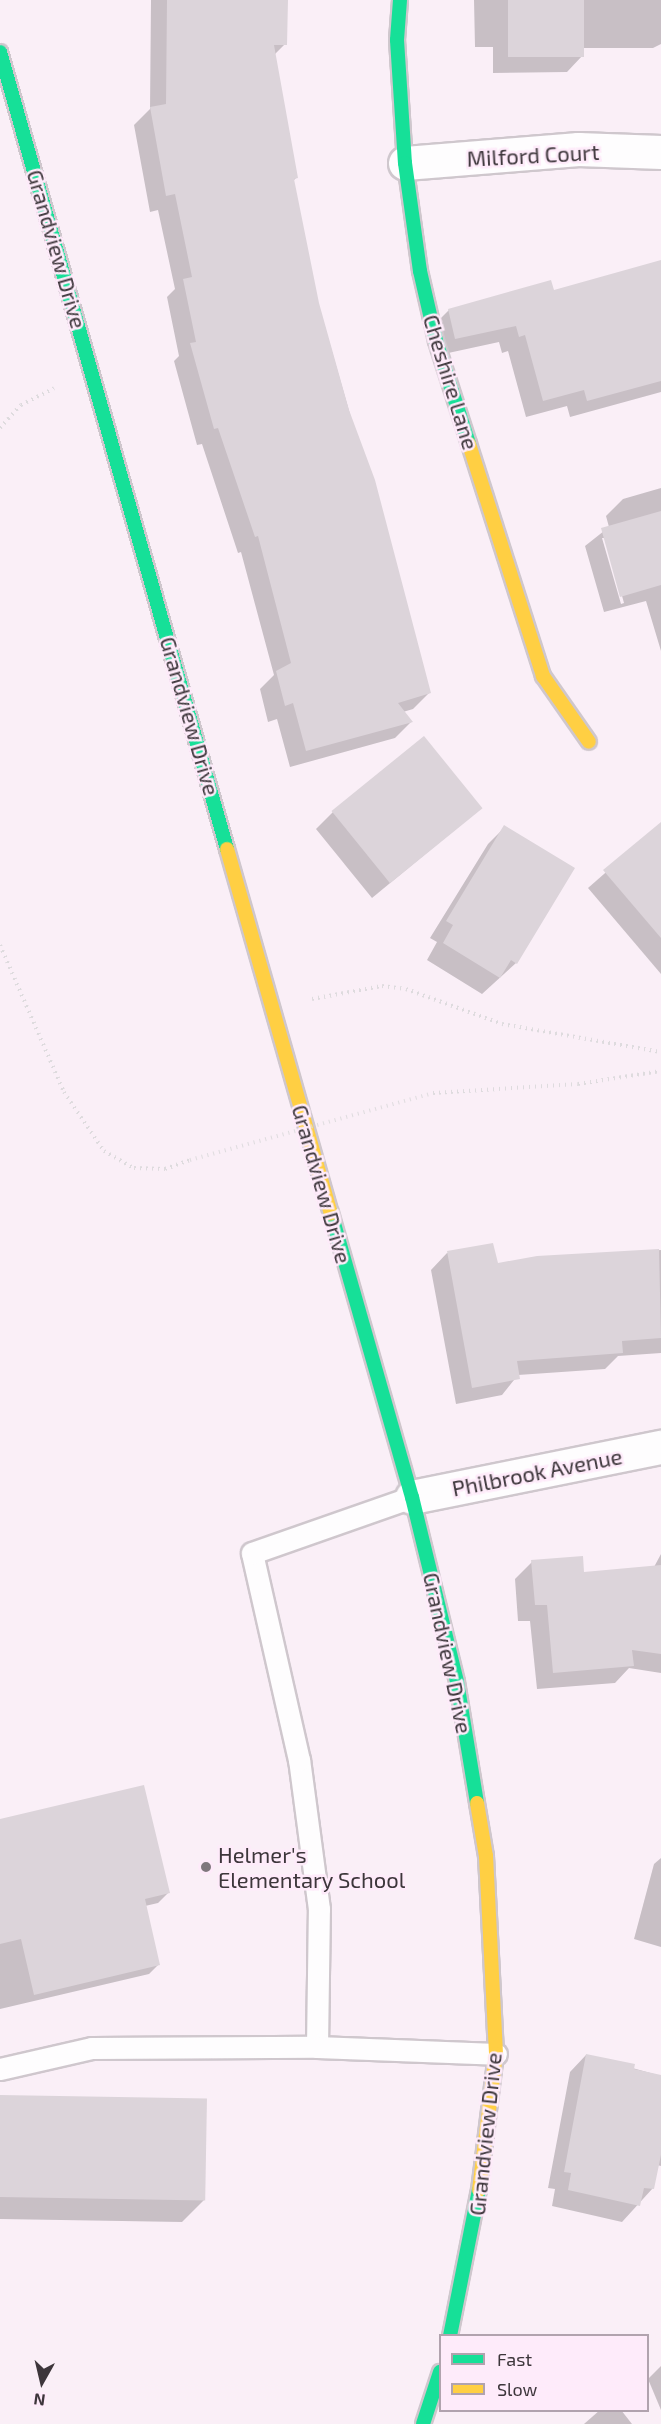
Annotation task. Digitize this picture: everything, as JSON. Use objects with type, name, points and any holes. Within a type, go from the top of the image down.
[{"type":"street","name":"Cheshire Lane","points":[[400,0],[397,40],[405,163],[420,271],[436,341],[543,676],[589,742]]},
{"type":"street","name":"Grandview Drive","points":[[0,52],[412,1497],[457,1682],[486,1856],[495,2054],[476,2218],[450,2334]]},
{"type":"street","name":"Milford Court","points":[[405,163],[578,149],[661,152]]},
{"type":"street","name":"Philbrook Avenue","points":[[412,1497],[661,1447]]},
{"type":"street","points":[[423,2424],[439,2378]]},
{"type":"lane","points":[[317,2047],[318,1910],[299,1760],[252,1553],[412,1497]]},
{"type":"lane","points":[[0,2069],[92,2048],[317,2047],[495,2054]]},
{"type":"path","points":[[0,428],[21,405],[93,374]]},
{"type":"path","points":[[0,945],[64,1092],[104,1151],[134,1168],[165,1169],[190,1160],[433,1093],[578,1084],[661,1071]]},
{"type":"path","points":[[272,1006],[382,986],[406,989],[502,1024],[661,1052]]},
{"type":"building","points":[[167,0],[288,0],[287,45],[274,45],[298,178],[294,179],[319,303],[349,410],[375,480],[431,693],[398,703],[413,722],[306,751],[293,703],[285,706],[276,671],[291,663],[258,536],[255,537],[218,428],[214,429],[190,343],[196,342],[183,279],[192,277],[175,194],[166,196],[150,107],[166,104]]},
{"type":"building","points":[[508,0],[584,0],[584,57],[508,57]]},
{"type":"building","points":[[661,260],[661,381],[587,401],[584,390],[543,401],[525,335],[519,337],[516,326],[455,339],[448,309],[551,280],[554,290]]},
{"type":"building","points":[[661,511],[661,585],[620,597],[601,528]]},
{"type":"building","points":[[424,736],[483,808],[390,883],[332,811]]},
{"type":"building","points":[[661,822],[661,938],[603,870]]},
{"type":"building","points":[[504,825],[575,868],[517,964],[511,960],[500,978],[443,943],[453,925],[446,921]]},
{"type":"building","points":[[493,1243],[498,1263],[537,1256],[659,1249],[661,1338],[622,1341],[623,1353],[517,1361],[520,1379],[472,1388],[447,1251]]},
{"type":"building","points":[[583,1556],[584,1572],[661,1565],[661,1654],[632,1650],[634,1666],[553,1673],[547,1605],[535,1605],[531,1560]]},
{"type":"building","name":"Helmer's Elementary School","points":[[144,1785],[170,1893],[145,1899],[160,1965],[34,1995],[21,1939],[0,1944],[0,1819]]},
{"type":"building","points":[[586,2054],[635,2064],[634,2069],[661,2075],[661,2155],[654,2189],[644,2188],[640,2206],[568,2190],[571,2173],[564,2172]]},
{"type":"building","points":[[0,2095],[207,2099],[205,2201],[0,2197]]},
{"type":"traffic: fast","points":[[400,0],[397,40],[405,163],[420,271],[436,341],[469,444]]},
{"type":"traffic: fast","points":[[0,52],[227,849]]},
{"type":"traffic: fast","points":[[331,1213],[412,1497],[457,1682],[477,1803]]},
{"type":"traffic: fast","points":[[450,2334],[479,2190]]},
{"type":"traffic: fast","points":[[423,2424],[439,2375]]},
{"type":"traffic: slow","points":[[469,444],[543,676],[589,742]]},
{"type":"traffic: slow","points":[[227,849],[331,1213]]},
{"type":"traffic: slow","points":[[477,1803],[486,1856],[496,2054],[479,2190]]},
{"type":"place","name":"Helmer's Elementary School","points":[[206,1867]]}]
